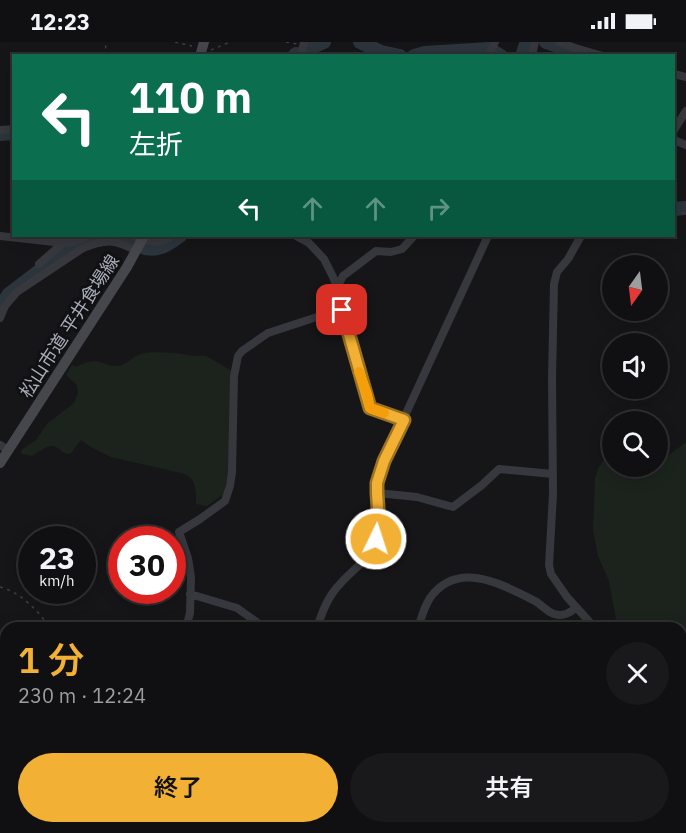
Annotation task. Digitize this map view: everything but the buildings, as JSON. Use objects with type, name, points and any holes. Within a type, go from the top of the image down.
[{"type":"street","points":[[559,42],[576,45],[598,54]]},
{"type":"street","points":[[675,128],[686,111]]},
{"type":"street","points":[[22,237],[66,239],[74,242],[86,237]]},
{"type":"street","points":[[140,237],[154,243],[170,237]]},
{"type":"street","name":"松山市道 平井食場線","points":[[0,463],[4,447],[136,251],[140,237]]},
{"type":"street","points":[[298,237],[309,243],[324,259],[334,279],[370,408],[404,420]]},
{"type":"street","points":[[188,622],[190,613],[191,569],[179,532],[225,501],[232,472],[234,376],[238,356],[268,333],[320,316],[343,276],[376,251],[398,251],[413,237]]},
{"type":"street","points":[[319,622],[325,605],[334,590],[362,563],[373,548],[379,523],[377,483],[384,461],[488,237]]},
{"type":"street","points":[[580,237],[568,259],[557,272],[554,284],[553,494],[549,565],[551,574],[589,622]]},
{"type":"street","points":[[0,318],[5,306],[17,292],[60,255],[66,239]]},
{"type":"street","points":[[39,264],[103,242],[121,243],[136,251]]},
{"type":"street","points":[[377,493],[417,497],[453,507],[499,469],[553,474]]},
{"type":"street","points":[[420,622],[431,597],[444,585],[465,577],[498,583],[538,603],[554,614],[566,614],[576,608]]},
{"type":"street","points":[[190,594],[237,608],[257,622]]},
{"type":"path","points":[[286,42],[303,44]]},
{"type":"path","points":[[0,587],[28,603],[46,622]]},
{"type":"shaded area","points":[[145,353],[206,356],[232,371],[229,470],[224,494],[207,506],[196,504],[194,483],[185,474],[111,457],[81,440],[71,453],[67,454],[52,446],[32,456],[22,454],[21,450],[36,440],[47,424],[74,403],[78,393],[77,385],[66,375],[72,365],[76,367],[96,361],[120,366],[137,355]]},
{"type":"shaded area","points":[[686,442],[686,622],[616,622],[609,581],[598,556],[593,530],[595,479],[602,463],[602,477],[668,477],[668,456]]},
{"type":"waterway","points":[[305,50],[324,42]]},
{"type":"waterway","points":[[360,42],[390,54]]},
{"type":"waterway","points":[[523,54],[529,42]]},
{"type":"waterway","points":[[546,42],[583,54]]},
{"type":"waterway","points":[[421,54],[489,49],[498,54]]},
{"type":"waterway","points":[[0,134],[12,133]]},
{"type":"waterway","points":[[675,209],[686,208]]},
{"type":"waterway","points":[[0,307],[9,294],[55,259],[90,241],[119,237],[132,243]]},
{"type":"waterway","points":[[145,248],[160,248],[178,237]]},
{"type":"slow traffic","points":[[359,372],[370,408],[384,413]]},
{"type":"route","points":[[342,310],[370,408],[404,420],[384,461],[377,483],[379,523],[376,539]]}]
